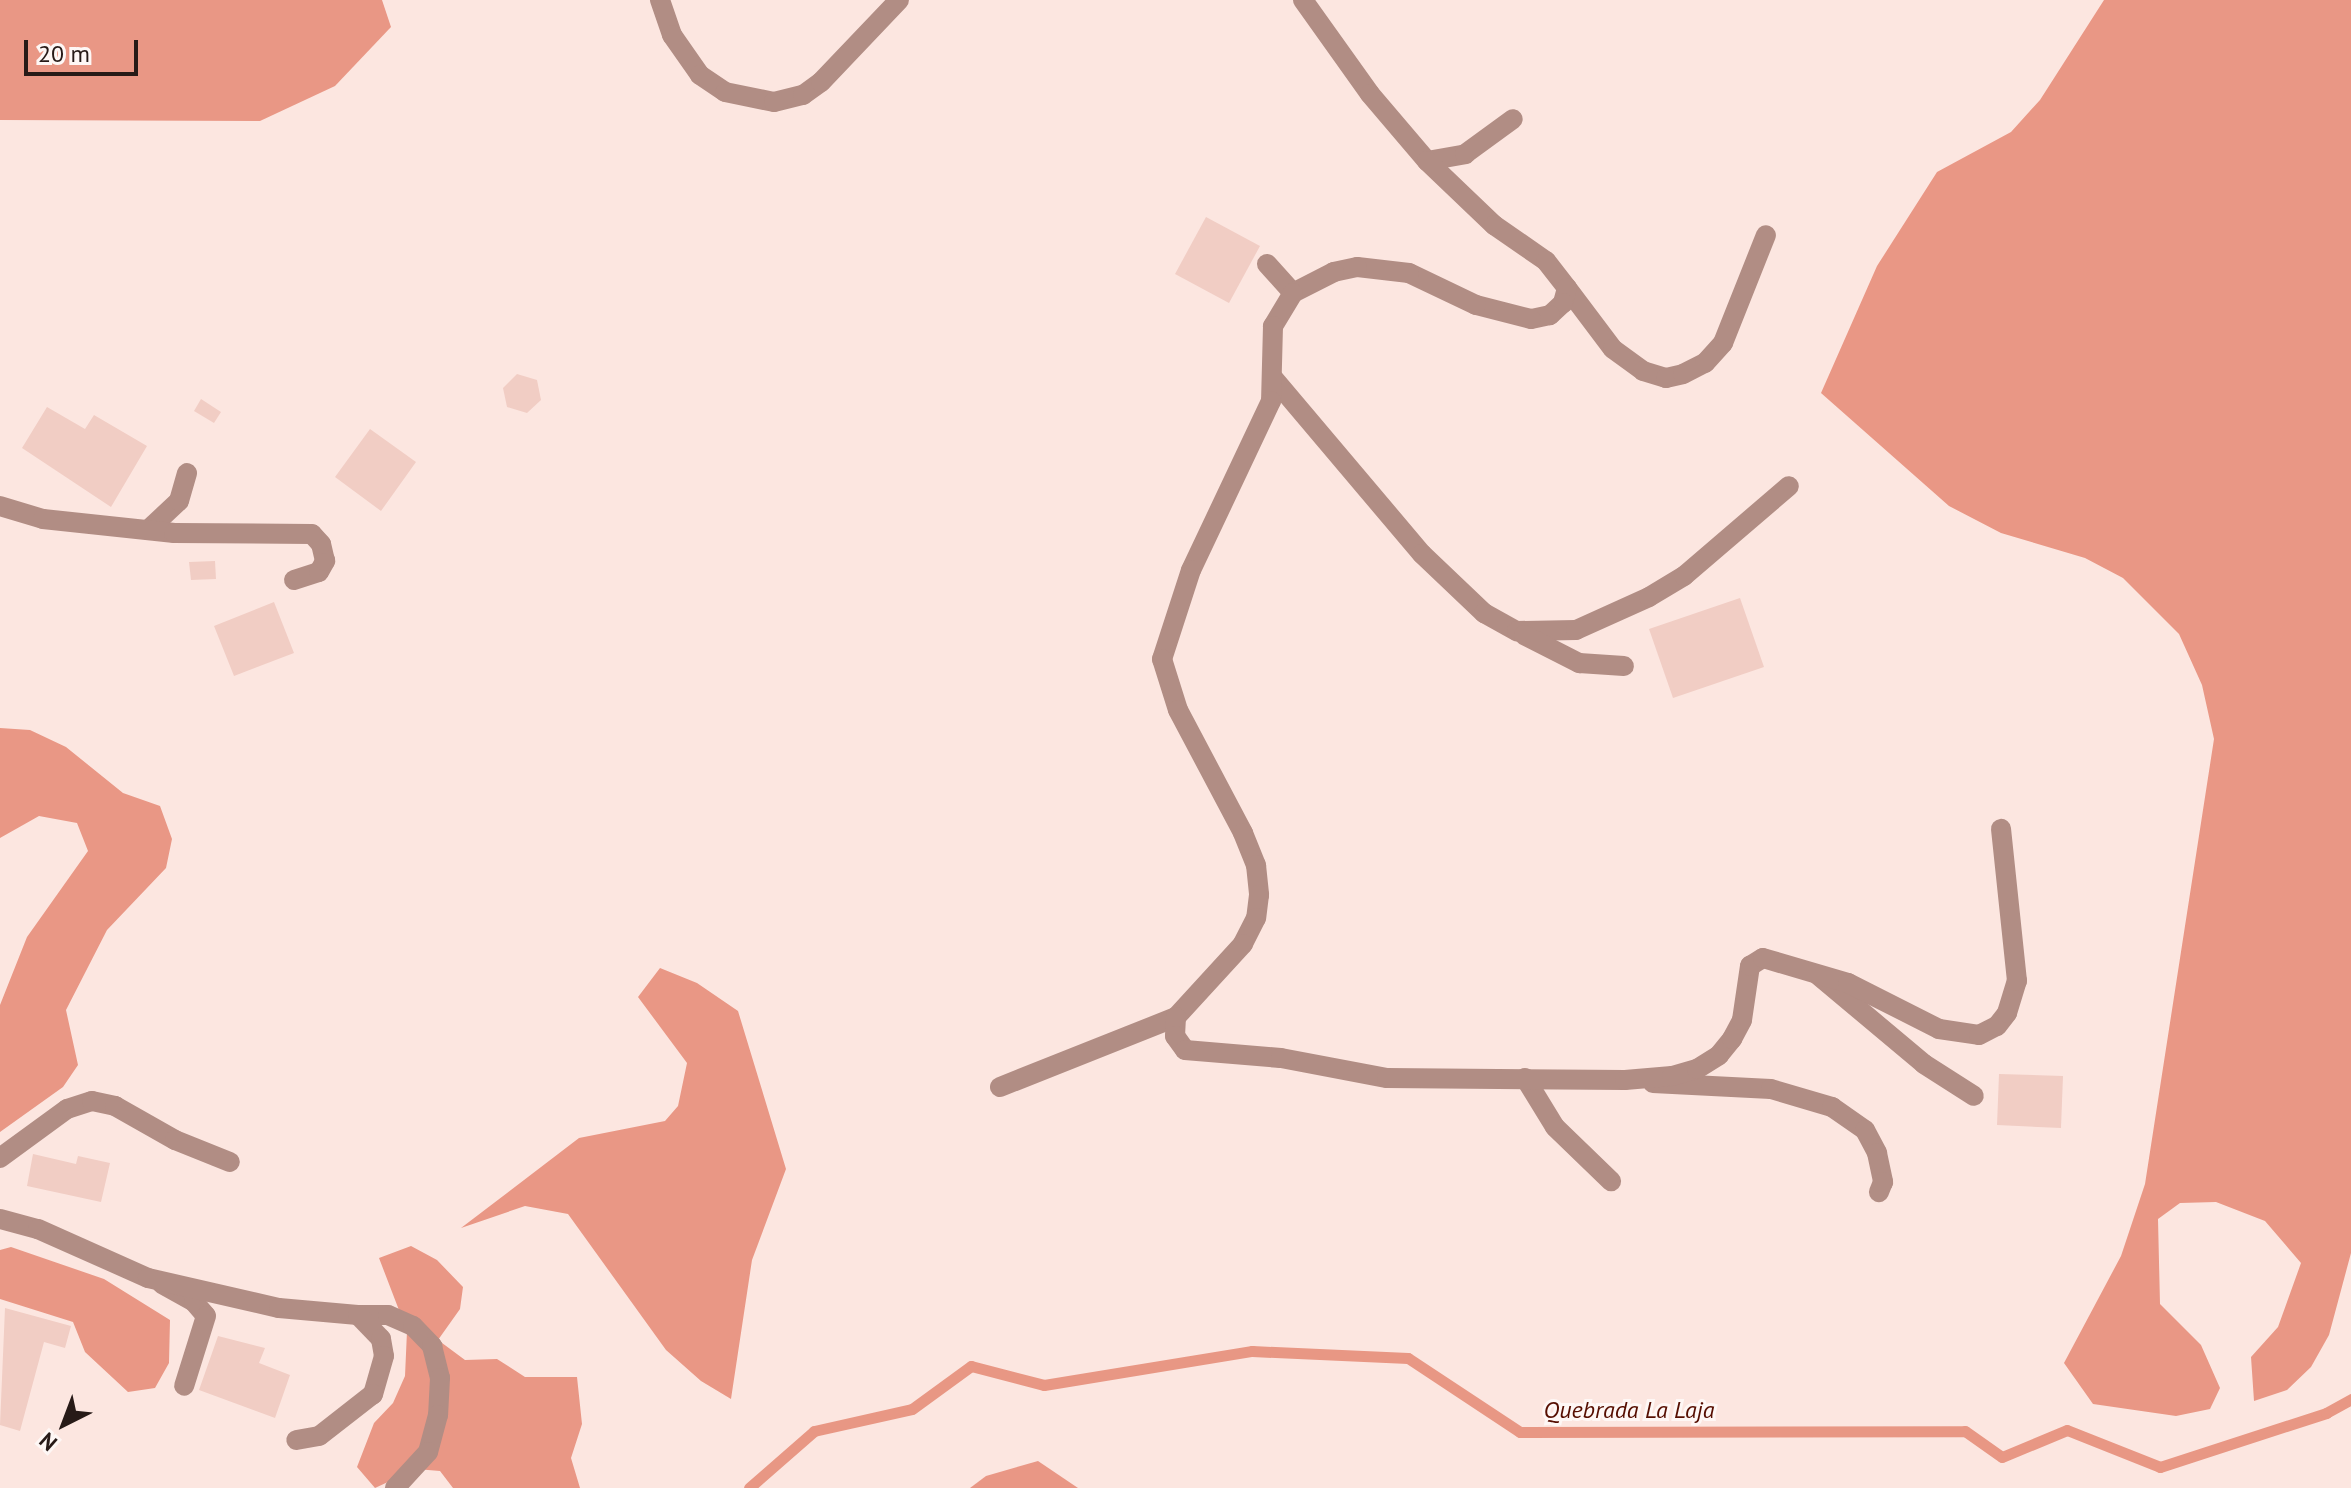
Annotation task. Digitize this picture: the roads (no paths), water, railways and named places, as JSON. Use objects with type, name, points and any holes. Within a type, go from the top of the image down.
[{"type":"street","points":[[660,0],[672,35],[700,75],[725,92],[774,102],[803,95],[821,82],[899,0]]},
{"type":"street","points":[[1303,0],[1370,94],[1427,161],[1494,225],[1546,261],[1591,327],[1613,349],[1643,371],[1666,378],[1705,363],[1723,343],[1766,235]]},
{"type":"street","points":[[1427,161],[1465,154],[1513,119]]},
{"type":"street","points":[[1267,264],[1293,293]]},
{"type":"street","points":[[1000,1087],[1176,1017],[1243,944],[1256,918],[1259,895],[1256,865],[1243,833],[1178,710],[1162,659],[1191,570],[1266,416],[1274,379],[1273,326],[1293,293],[1334,272],[1385,268],[1409,273],[1507,316],[1531,319],[1550,315],[1563,303],[1567,288]]},
{"type":"street","points":[[1274,379],[1431,564],[1484,613],[1579,663],[1624,666]]},
{"type":"street","points":[[148,530],[179,501],[187,473]]},
{"type":"street","points":[[1517,631],[1576,630],[1649,597],[1684,576],[1789,486]]},
{"type":"street","points":[[0,506],[43,519],[148,530],[312,534],[321,544],[325,561],[319,572],[294,580]]},
{"type":"street","points":[[1625,1080],[1697,1069],[1719,1055],[1742,1020],[1750,966],[1763,958],[1811,970],[1961,1036],[1997,1026],[2017,981],[2001,829]]},
{"type":"street","points":[[1811,970],[1924,1064],[1974,1096]]},
{"type":"street","points":[[1176,1017],[1175,1036],[1185,1050],[1281,1058],[1387,1078],[1625,1080],[1771,1089],[1832,1107],[1865,1130],[1877,1153],[1883,1182],[1879,1192]]},
{"type":"street","points":[[1525,1078],[1555,1127],[1611,1181]]},
{"type":"street","points":[[0,1158],[67,1109],[92,1101],[115,1106],[175,1140],[230,1162]]},
{"type":"street","points":[[0,1219],[38,1229],[194,1302],[206,1316],[184,1386]]},
{"type":"street","points":[[148,1278],[279,1308],[388,1315],[413,1326],[432,1346],[440,1378],[438,1415],[428,1452],[395,1488]]},
{"type":"street","points":[[296,1440],[319,1436],[373,1394],[384,1356],[381,1339],[358,1315]]},
{"type":"waterway","name":"Quebrada La Laja","points":[[749,1488],[814,1431],[912,1409],[971,1366],[1044,1385],[1252,1351],[1408,1358],[1520,1432],[1965,1431],[2002,1457],[2067,1430],[2160,1467],[2326,1413],[2351,1399]]}]
